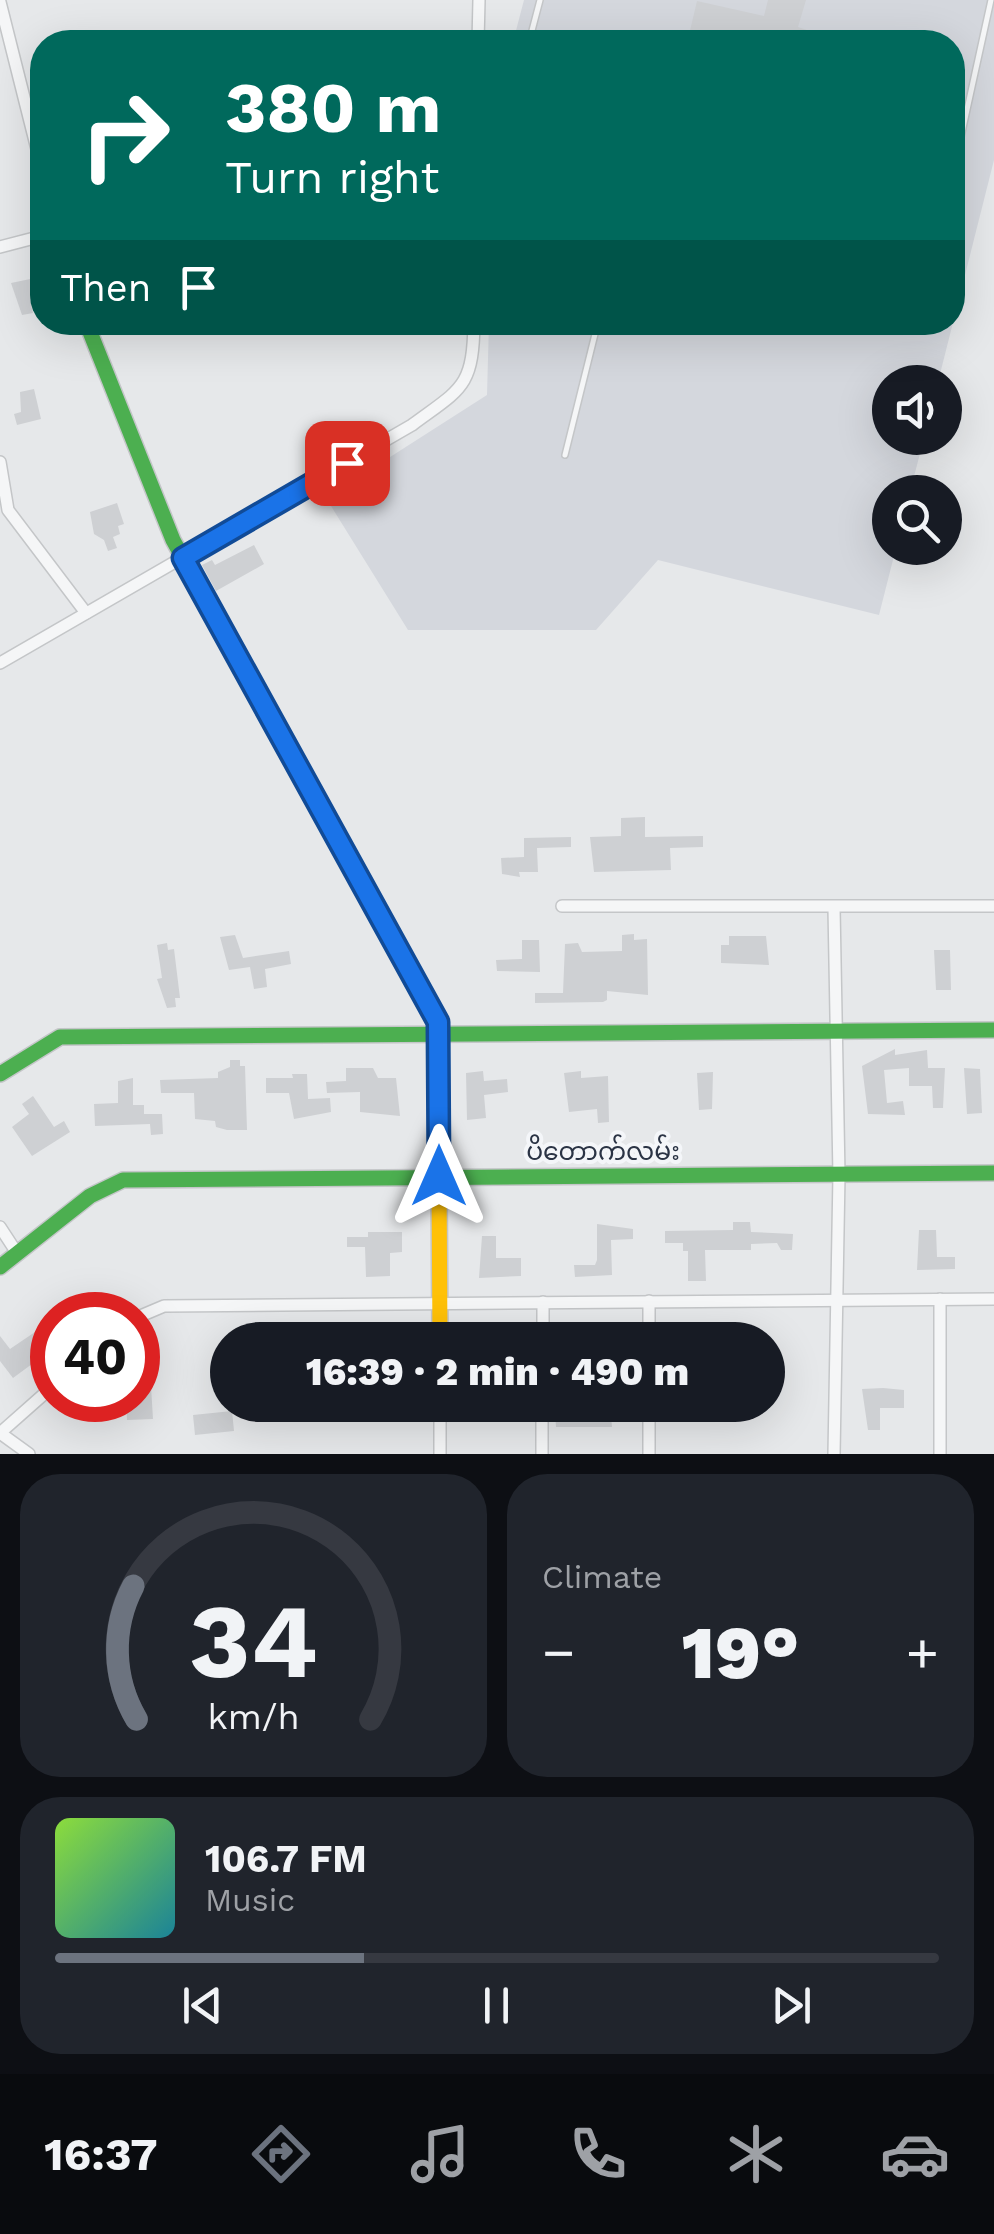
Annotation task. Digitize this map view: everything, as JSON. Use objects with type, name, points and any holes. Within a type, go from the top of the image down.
[{"type":"street","points":[[478,30],[479,0]]},
{"type":"street","points":[[0,2],[30,121]]},
{"type":"street","points":[[0,248],[30,239]]},
{"type":"street","points":[[91,335],[183,558],[438,1022],[440,1322]]},
{"type":"street","points":[[0,663],[412,425],[464,387],[474,358],[474,335]]},
{"type":"street","points":[[0,462],[4,512],[86,613]]},
{"type":"street","points":[[562,906],[994,906]]},
{"type":"street","points":[[834,908],[839,1175],[834,1454]]},
{"type":"street","points":[[0,1074],[60,1037],[994,1030]]},
{"type":"street","name":"ပိတောက်လမ်း","points":[[0,1267],[90,1196],[122,1180],[994,1173]]},
{"type":"street","points":[[0,1227],[17,1253]]},
{"type":"street","points":[[940,1299],[940,1454]]},
{"type":"street","points":[[160,1308],[994,1299]]},
{"type":"street","points":[[649,1301],[649,1322]]},
{"type":"street","points":[[542,1322],[543,1302]]},
{"type":"street","points":[[29,1454],[0,1433],[30,1406]]},
{"type":"street","points":[[440,1422],[440,1454]]},
{"type":"street","points":[[542,1422],[542,1454]]},
{"type":"street","points":[[649,1422],[649,1454]]},
{"type":"lane","points":[[532,30],[540,0]]},
{"type":"lane","points":[[965,119],[991,0]]},
{"type":"lane","points":[[565,455],[595,335]]},
{"type":"shaded area","points":[[524,0],[994,0],[994,160],[965,275],[965,30],[516,30]]},
{"type":"shaded area","points":[[489,335],[950,335],[942,365],[872,365],[872,455],[920,455],[914,475],[872,475],[872,565],[892,565],[879,615],[658,560],[596,630],[408,630],[326,498],[487,395]]},
{"type":"building","points":[[768,0],[806,0],[798,27],[807,30],[690,30],[697,1],[764,16]]},
{"type":"building","points":[[30,279],[30,314],[22,315],[11,283]]},
{"type":"building","points":[[34,389],[41,419],[17,425],[14,414],[21,412],[20,392]]},
{"type":"building","points":[[117,503],[124,524],[118,526],[120,534],[113,537],[117,548],[108,551],[104,540],[94,534],[90,512]]},
{"type":"building","points":[[254,545],[264,564],[216,591],[202,565],[212,560],[215,565]]},
{"type":"building","points":[[645,817],[645,837],[703,836],[703,847],[670,848],[671,870],[594,872],[590,837],[621,836],[621,818]]},
{"type":"building","points":[[571,837],[571,847],[537,848],[538,872],[519,872],[520,877],[502,874],[501,858],[524,857],[524,838]]},
{"type":"building","points":[[634,934],[634,940],[647,939],[648,995],[607,991],[607,1000],[603,1002],[535,1003],[535,993],[563,993],[565,944],[578,943],[582,952],[622,951],[622,935]]},
{"type":"building","points":[[235,935],[243,958],[289,951],[291,964],[265,969],[267,987],[254,989],[250,967],[229,970],[220,937]]},
{"type":"building","points":[[729,936],[766,936],[769,965],[721,963],[721,945],[729,945]]},
{"type":"building","points":[[522,940],[539,940],[540,972],[497,971],[496,960],[522,959]]},
{"type":"building","points":[[167,943],[168,950],[174,949],[180,998],[175,998],[176,1007],[167,1008],[157,979],[162,978],[157,945]]},
{"type":"building","points":[[934,950],[950,950],[951,990],[936,990]]},
{"type":"building","points":[[895,1049],[895,1055],[927,1050],[928,1068],[945,1068],[943,1108],[933,1108],[932,1086],[909,1086],[909,1068],[884,1070],[887,1103],[903,1101],[905,1115],[868,1114],[862,1066]]},
{"type":"building","points":[[230,1060],[240,1060],[240,1066],[245,1066],[247,1130],[227,1130],[216,1127],[215,1121],[195,1119],[194,1093],[161,1093],[160,1080],[218,1078],[218,1072],[230,1067]]},
{"type":"building","points":[[346,1068],[373,1068],[378,1078],[396,1078],[400,1116],[360,1112],[360,1092],[327,1093],[326,1082],[346,1081]]},
{"type":"building","points":[[964,1068],[980,1069],[982,1113],[967,1114]]},
{"type":"building","points":[[483,1071],[484,1081],[507,1079],[508,1092],[484,1095],[486,1118],[467,1120],[466,1073]]},
{"type":"building","points":[[581,1071],[581,1078],[608,1076],[609,1122],[598,1123],[597,1109],[569,1112],[564,1073]]},
{"type":"building","points":[[713,1072],[712,1109],[699,1110],[697,1073]]},
{"type":"building","points":[[292,1074],[307,1074],[308,1099],[330,1098],[331,1112],[294,1119],[289,1093],[266,1093],[266,1078],[293,1078]]},
{"type":"building","points":[[133,1078],[133,1105],[144,1105],[144,1114],[162,1114],[163,1134],[151,1135],[150,1124],[95,1126],[94,1104],[118,1103],[118,1081]]},
{"type":"building","points":[[33,1096],[54,1127],[64,1121],[70,1132],[32,1156],[12,1127],[29,1114],[22,1104]]},
{"type":"building","points":[[733,1222],[750,1222],[751,1232],[793,1234],[792,1250],[781,1250],[777,1243],[751,1244],[751,1250],[705,1250],[706,1281],[688,1281],[688,1251],[683,1251],[683,1243],[665,1243],[665,1231],[733,1230]]},
{"type":"building","points":[[597,1224],[633,1229],[633,1239],[611,1240],[612,1275],[575,1277],[574,1265],[595,1265]]},
{"type":"building","points":[[919,1230],[936,1230],[937,1257],[955,1257],[955,1269],[917,1270]]},
{"type":"building","points":[[368,1232],[402,1232],[402,1252],[390,1253],[390,1276],[366,1277],[365,1247],[347,1247],[347,1237],[368,1237]]},
{"type":"building","points":[[482,1236],[496,1236],[496,1258],[521,1258],[521,1276],[479,1278]]},
{"type":"building","points":[[30,1335],[30,1365],[13,1378],[0,1361],[0,1336],[10,1349]]},
{"type":"building","points":[[862,1389],[904,1390],[904,1408],[880,1408],[880,1430],[868,1430]]},
{"type":"building","points":[[210,1413],[210,1422],[233,1422],[234,1431],[195,1435],[193,1415]]},
{"type":"building","points":[[556,1422],[612,1422],[612,1427],[556,1427]]},
{"type":"traffic: fast","points":[[91,335],[173,540],[378,913]]},
{"type":"traffic: fast","points":[[0,1074],[60,1037],[994,1030]]},
{"type":"traffic: fast","points":[[0,1267],[90,1196],[123,1180],[994,1173]]},
{"type":"traffic: slow","points":[[378,913],[438,1022],[440,1322]]},
{"type":"route","points":[[347,463],[183,558],[438,1022],[439,1176]]}]
